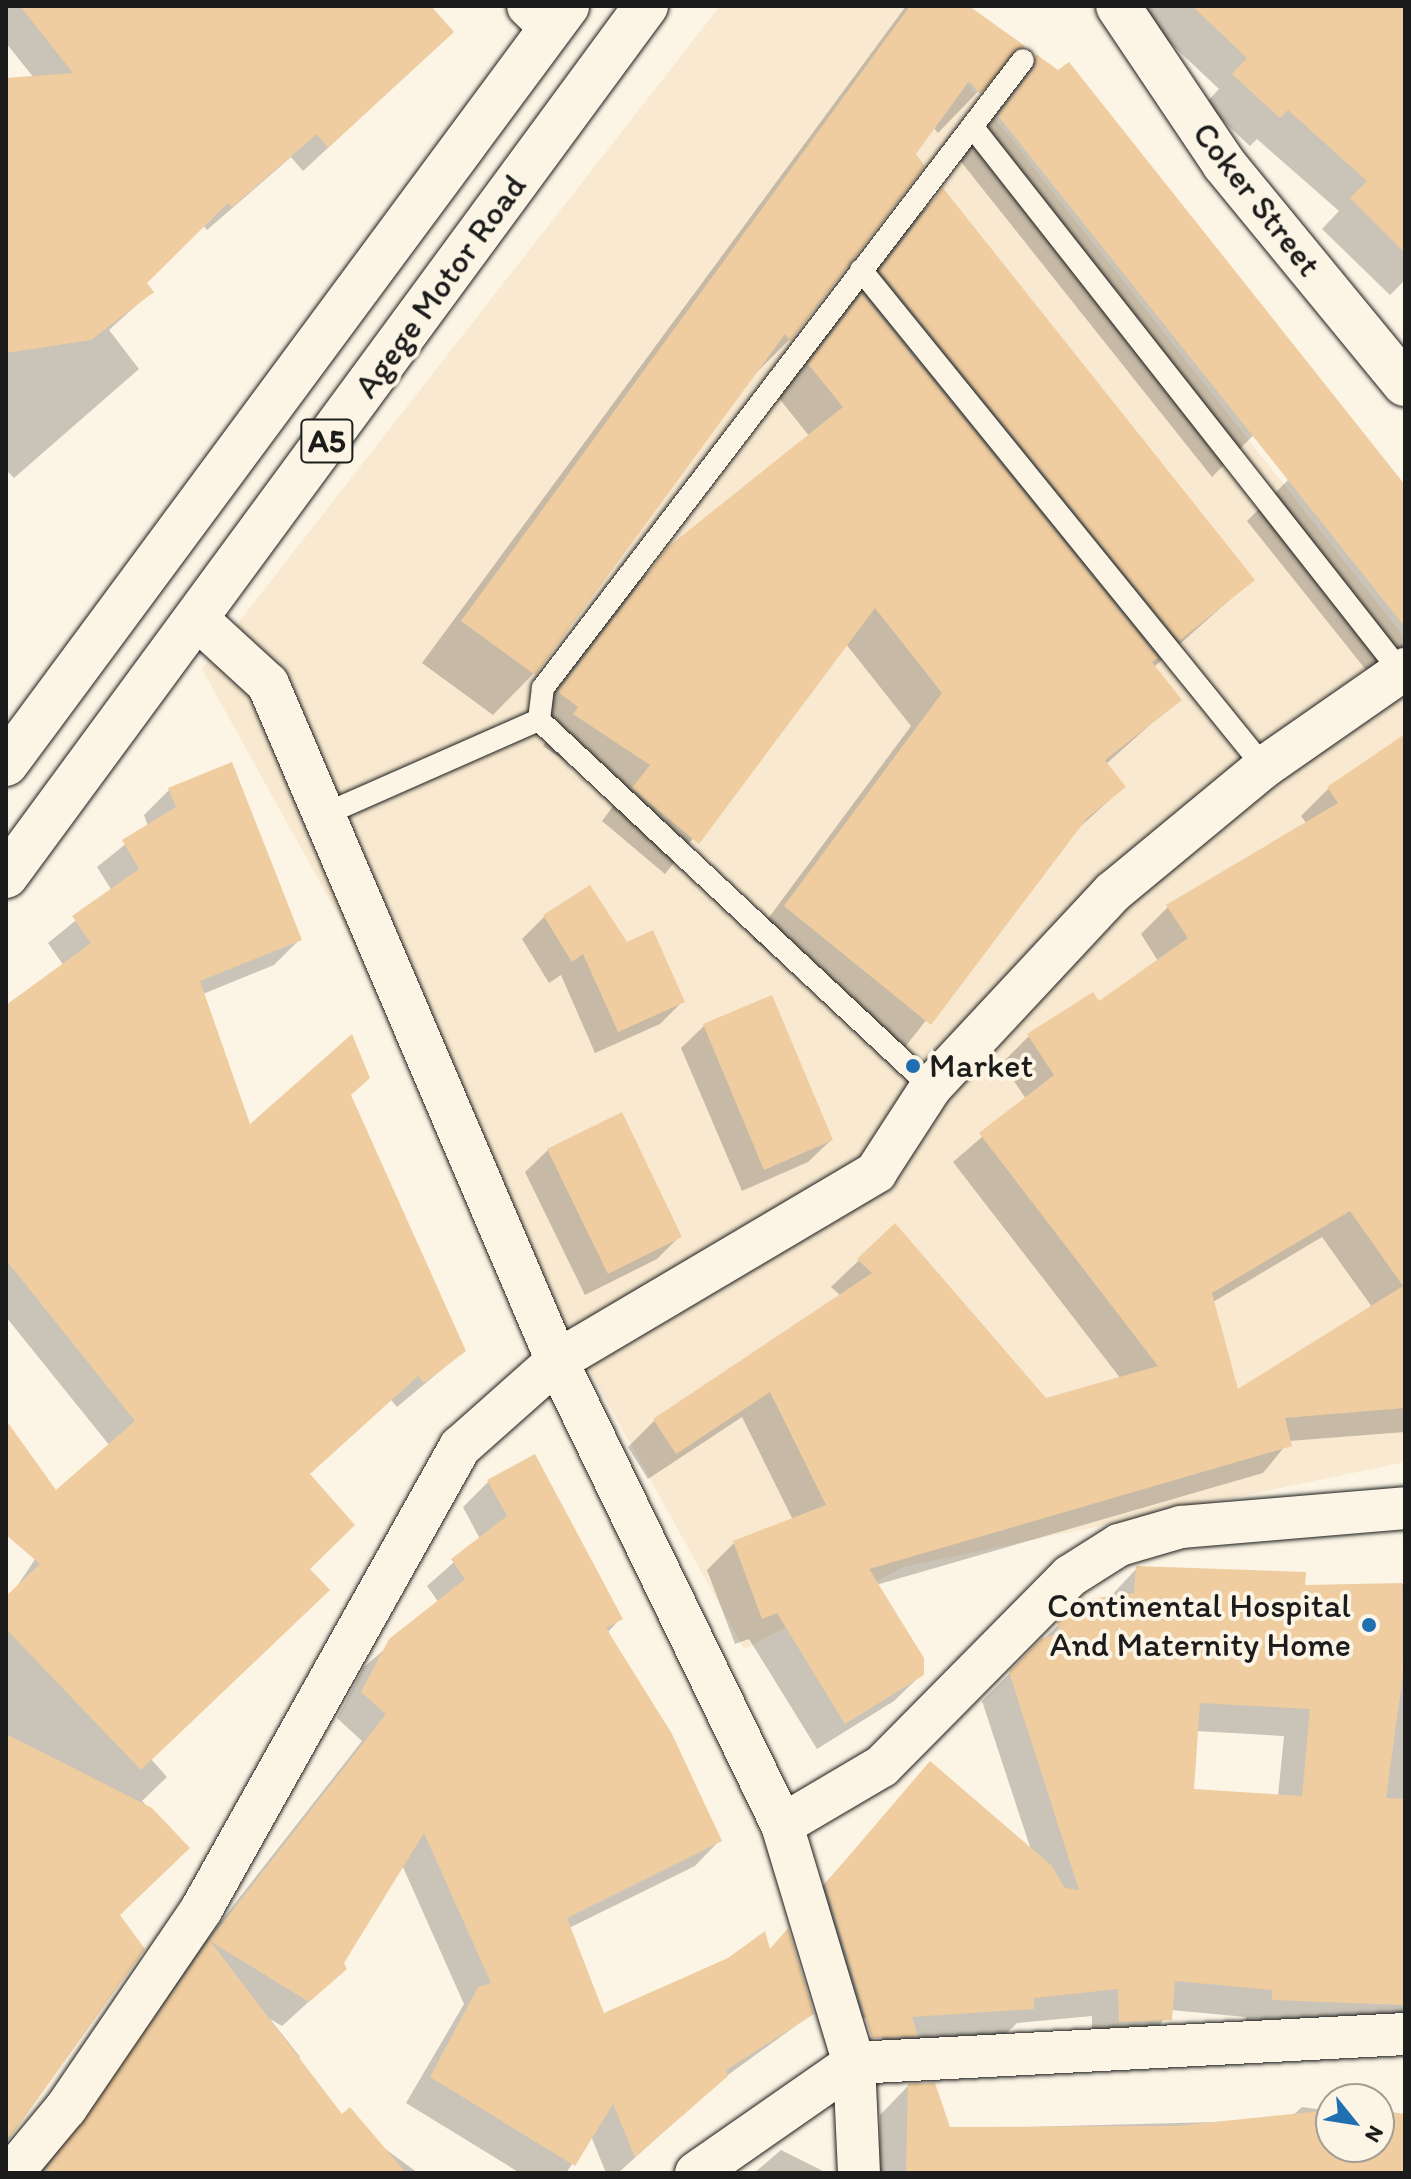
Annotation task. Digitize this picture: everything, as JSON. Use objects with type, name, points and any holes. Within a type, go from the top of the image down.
[{"type":"main road","name":"Agege Motor Road","points":[[6,876],[646,6]]},
{"type":"main road","name":"Coker Street","points":[[1118,6],[1224,164],[1405,384]]},
{"type":"main road","name":"Agege Motor Road","points":[[6,764],[548,13]]},
{"type":"street","points":[[197,619],[268,684],[321,816],[557,1361],[782,1825],[854,2063],[859,2173]]},
{"type":"street","points":[[12,2173],[66,2108],[201,1910],[460,1447],[557,1361],[876,1172],[931,1087],[1113,892],[1264,767],[1403,670]]},
{"type":"street","points":[[782,1825],[882,1766],[1070,1576],[1119,1545],[1181,1527],[1405,1508]]},
{"type":"street","points":[[696,2173],[854,2063],[1405,2034]]},
{"type":"lane","points":[[539,720],[543,688],[861,270],[975,130],[1023,60]]},
{"type":"lane","points":[[975,130],[1403,670]]},
{"type":"lane","points":[[861,270],[1264,767]]},
{"type":"lane","points":[[321,816],[539,720]]},
{"type":"lane","points":[[539,720],[931,1087]]},
{"type":"shaded area","name":"Market","points":[[720,6],[906,6],[1405,638],[1405,1462],[904,1567],[744,1649],[202,669]]},
{"type":"building","points":[[20,6],[431,6],[454,32],[328,148],[317,134],[232,207],[228,203],[147,283],[154,292],[91,340],[6,353],[6,78],[73,73]]},
{"type":"building","points":[[910,6],[969,6],[1025,46],[980,94],[969,81],[916,154],[925,166],[790,341],[785,334],[535,675],[461,621]]},
{"type":"building","points":[[1192,6],[1405,6],[1405,253],[1350,198],[1367,181],[1288,110],[1280,118],[1232,74],[1247,58]]},
{"type":"building","points":[[1036,54],[1058,70],[1069,62],[1405,485],[1405,627],[998,116],[1034,68]]},
{"type":"building","points":[[943,188],[1255,580],[1179,641],[880,271]]},
{"type":"building","points":[[862,294],[1158,658],[1152,662],[1182,700],[1105,760],[1126,787],[1087,818],[931,1025],[784,906],[942,693],[875,608],[699,844],[632,788],[650,765],[573,714],[578,707],[558,692],[668,547],[843,407],[808,364]]},
{"type":"building","points":[[1405,734],[1405,1408],[1285,1418],[1292,1446],[869,1569],[924,1658],[924,1675],[845,1724],[777,1613],[762,1619],[733,1541],[826,1505],[770,1392],[676,1454],[653,1419],[872,1273],[857,1259],[895,1223],[1046,1398],[1158,1366],[979,1133],[1054,1075],[1027,1034],[1093,992],[1099,1001],[1188,938],[1166,905],[1338,803],[1327,787]],"holes":[[[1350,1211],[1403,1286],[1238,1389],[1212,1293]]]},
{"type":"building","points":[[232,762],[302,940],[200,981],[250,1124],[352,1034],[370,1078],[351,1095],[466,1351],[424,1383],[418,1376],[310,1474],[355,1525],[310,1569],[330,1590],[141,1770],[6,1629],[6,1596],[40,1564],[6,1535],[6,1420],[56,1490],[135,1421],[6,1260],[6,1005],[91,943],[72,916],[139,869],[122,840],[176,807],[168,788]]},
{"type":"building","points":[[590,885],[627,942],[653,930],[685,1002],[618,1032],[583,954],[572,962],[543,915]]},
{"type":"building","points":[[772,995],[833,1140],[764,1170],[703,1024]]},
{"type":"building","points":[[622,1112],[682,1237],[608,1274],[547,1149]]},
{"type":"building","points":[[535,1454],[623,1619],[606,1628],[672,1734],[722,1841],[567,1918],[604,2013],[728,1958],[765,1931],[770,1949],[788,1928],[814,2014],[726,2070],[728,2076],[635,2157],[613,2104],[575,2166],[430,2077],[478,1987],[491,1983],[424,1833],[344,1963],[347,1969],[309,2002],[210,1941],[342,2114],[350,2107],[406,2173],[43,2173],[211,1938],[386,1714],[361,1692],[389,1639],[465,1579],[451,1559],[507,1516],[487,1480]]},
{"type":"building","points":[[1136,1566],[1306,1572],[1305,1585],[1402,1583],[1403,1674],[1386,1798],[1405,1799],[1405,2005],[1272,2000],[1272,1990],[1175,1981],[1172,2020],[1119,2022],[1118,1989],[1034,1998],[1034,2009],[912,2017],[918,2036],[872,2038],[825,1884],[930,1761],[1051,1865],[1065,1888],[1079,1890],[1009,1672],[1041,1639],[1060,1633],[1057,1623],[1080,1600],[1134,1593]],"holes":[[[1200,1703],[1310,1709],[1302,1796],[1194,1789]]]},
{"type":"building","points":[[6,1734],[152,1808],[190,1848],[120,1915],[145,1949],[6,2143]]},
{"type":"building","points":[[935,2083],[950,2127],[1176,2126],[1315,2112],[1315,2163],[1395,2163],[1395,2112],[1405,2114],[1405,2173],[906,2173],[908,2084]]},
{"type":"place","name":"Market","points":[[913,1066]]},
{"type":"place","name":"Continental Hospital And Maternity Home","points":[[1369,1625]]}]
